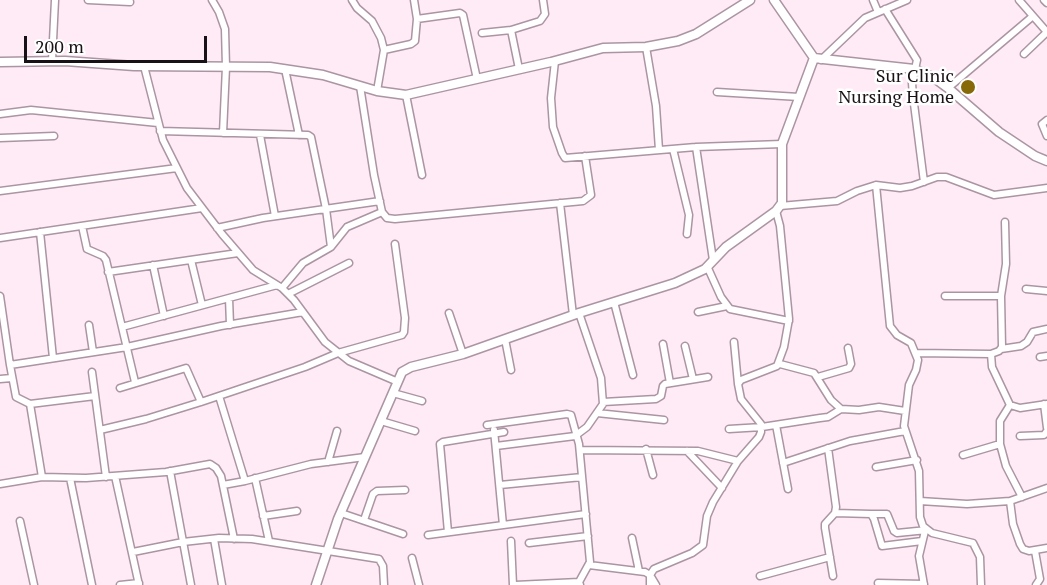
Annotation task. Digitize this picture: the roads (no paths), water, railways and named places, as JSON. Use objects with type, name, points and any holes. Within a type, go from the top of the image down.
[{"type":"street","points":[[52,61],[55,0]]},
{"type":"street","points":[[88,0],[130,2]]},
{"type":"street","points":[[212,0],[225,29],[223,133]]},
{"type":"street","points":[[352,0],[376,27],[384,50],[377,91]]},
{"type":"street","points":[[384,50],[415,41],[417,19],[414,0]]},
{"type":"street","points":[[482,33],[511,30],[543,19],[545,14],[543,0]]},
{"type":"street","points":[[0,62],[52,61],[144,66],[285,69],[323,75],[377,91],[406,94],[603,48],[646,47],[678,41],[696,34],[750,0]]},
{"type":"street","points":[[774,0],[817,59],[914,69],[933,77],[999,132],[1035,156],[1047,161]]},
{"type":"street","points":[[873,0],[878,12]]},
{"type":"street","points":[[315,585],[341,513],[402,372],[411,367],[463,354],[576,314],[675,283],[710,263],[726,247],[782,203],[782,144],[799,97],[817,59],[856,26],[878,12],[907,0]]},
{"type":"street","points":[[1019,0],[1047,32],[1024,54]]},
{"type":"street","points":[[885,9],[917,60],[914,69],[913,96],[924,182]]},
{"type":"street","points":[[417,19],[460,13],[464,15],[477,79]]},
{"type":"street","points":[[948,88],[990,55],[1033,16]]},
{"type":"street","points":[[511,30],[519,69]]},
{"type":"street","points":[[646,47],[656,105],[658,150]]},
{"type":"street","points":[[555,61],[551,98],[554,127],[562,153],[566,158],[696,147],[782,144]]},
{"type":"street","points":[[144,66],[163,140],[187,188],[217,228],[253,270],[288,294],[325,342],[349,361],[398,382]]},
{"type":"street","points":[[285,69],[299,135]]},
{"type":"street","points":[[360,86],[382,212],[387,218],[584,201],[591,195],[585,156]]},
{"type":"street","points":[[717,92],[799,97]]},
{"type":"street","points":[[406,94],[422,175]]},
{"type":"street","points":[[0,114],[31,110],[158,123]]},
{"type":"street","points":[[1047,120],[1042,124],[1047,136]]},
{"type":"street","points":[[160,131],[308,135],[313,142],[331,247]]},
{"type":"street","points":[[260,135],[275,216]]},
{"type":"street","points":[[0,138],[54,136]]},
{"type":"street","points":[[696,147],[710,263],[727,306],[730,309],[789,321]]},
{"type":"street","points":[[673,149],[688,215],[687,234]]},
{"type":"street","points":[[0,191],[177,168]]},
{"type":"street","points":[[778,208],[837,201],[857,191],[876,186],[900,188],[946,177],[994,195],[1047,188]]},
{"type":"street","points":[[876,186],[890,326],[897,335],[911,343],[916,353],[917,366],[910,380],[905,411],[905,431],[917,460],[920,517],[926,530],[919,556],[924,585],[878,583]]},
{"type":"street","points":[[217,228],[275,216],[380,201]]},
{"type":"street","points":[[496,446],[578,435],[587,427],[603,402],[601,378],[576,314],[560,203]]},
{"type":"street","points":[[0,238],[202,208]]},
{"type":"street","points":[[738,384],[741,380],[780,364],[789,321],[778,208]]},
{"type":"street","points":[[122,327],[229,298],[280,287],[303,263],[331,247],[347,227],[382,212]]},
{"type":"street","points":[[1001,349],[1001,296],[1006,264],[1005,222]]},
{"type":"street","points":[[82,226],[87,249],[103,256],[135,382]]},
{"type":"street","points":[[40,232],[53,358]]},
{"type":"street","points":[[100,430],[201,402],[305,367],[338,352],[396,337],[404,332],[405,318],[394,244]]},
{"type":"street","points":[[108,272],[238,253]]},
{"type":"street","points":[[191,260],[202,305]]},
{"type":"street","points":[[288,294],[349,263]]},
{"type":"street","points":[[153,265],[164,316]]},
{"type":"street","points":[[1026,289],[1047,291]]},
{"type":"street","points":[[0,296],[16,397],[30,404],[95,396]]},
{"type":"street","points":[[945,296],[1001,296]]},
{"type":"street","points":[[229,298],[230,325]]},
{"type":"street","points":[[614,302],[633,375]]},
{"type":"street","points":[[698,312],[727,306]]},
{"type":"street","points":[[10,365],[127,347],[303,312]]},
{"type":"street","points":[[449,313],[463,354]]},
{"type":"street","points":[[89,325],[93,352]]},
{"type":"street","points":[[916,353],[991,354],[1027,342],[1030,333],[1037,329],[1047,329]]},
{"type":"street","points":[[505,339],[511,370]]},
{"type":"street","points":[[734,342],[741,399],[762,427]]},
{"type":"street","points":[[663,344],[670,383]]},
{"type":"street","points":[[685,346],[693,379]]},
{"type":"street","points":[[818,377],[849,368],[851,364],[848,348]]},
{"type":"street","points":[[991,354],[992,367],[1010,405],[1020,408],[1046,404],[1047,429],[1044,435],[1020,436]]},
{"type":"street","points":[[780,364],[814,373],[831,400],[841,409]]},
{"type":"street","points":[[120,388],[186,368],[201,402]]},
{"type":"street","points":[[92,372],[106,477]]},
{"type":"street","points":[[603,402],[656,399],[661,396],[663,386],[708,376]]},
{"type":"street","points":[[0,379],[12,378]]},
{"type":"street","points":[[393,393],[422,401]]},
{"type":"street","points":[[219,396],[245,481]]},
{"type":"street","points":[[30,404],[42,477]]},
{"type":"street","points":[[1010,405],[1000,421],[1000,444],[1006,466],[1022,497]]},
{"type":"street","points":[[729,429],[762,427],[828,417],[841,409],[859,410],[879,407],[905,411]]},
{"type":"street","points":[[597,413],[664,420]]},
{"type":"street","points":[[503,525],[495,432],[491,424],[571,415],[580,450],[589,565],[579,583],[516,585],[511,541]]},
{"type":"street","points":[[381,421],[415,431]]},
{"type":"street","points":[[776,425],[788,489]]},
{"type":"street","points":[[650,585],[650,575],[657,567],[703,546],[707,516],[738,461],[759,437],[762,427]]},
{"type":"street","points":[[328,462],[337,431]]},
{"type":"street","points":[[783,463],[850,441],[905,431]]},
{"type":"street","points":[[448,532],[442,442],[504,432]]},
{"type":"street","points":[[963,455],[1000,444]]},
{"type":"street","points":[[828,448],[835,513],[825,524],[833,576]]},
{"type":"street","points":[[580,450],[687,451],[713,453],[738,461]]},
{"type":"street","points":[[646,450],[653,475]]},
{"type":"street","points":[[687,451],[722,488]]},
{"type":"street","points":[[223,485],[311,464],[365,457]]},
{"type":"street","points":[[876,467],[917,460]]},
{"type":"street","points":[[0,484],[42,477],[106,477],[170,471],[210,464],[216,468],[223,485],[234,539]]},
{"type":"street","points":[[170,471],[191,585]]},
{"type":"street","points":[[115,476],[139,584],[120,585]]},
{"type":"street","points":[[500,485],[582,477]]},
{"type":"street","points":[[70,478],[92,585]]},
{"type":"street","points":[[255,478],[269,541]]},
{"type":"street","points":[[920,501],[967,504],[1010,501],[1047,488]]},
{"type":"street","points":[[364,520],[373,494],[377,491],[405,490]]},
{"type":"street","points":[[1010,501],[1013,524],[1023,549],[1035,551],[1047,548]]},
{"type":"street","points":[[263,516],[297,511]]},
{"type":"street","points":[[341,513],[403,534]]},
{"type":"street","points":[[835,513],[889,515],[894,531],[897,533],[926,530],[972,543],[980,557],[981,585]]},
{"type":"street","points":[[428,535],[586,514]]},
{"type":"street","points":[[871,514],[882,546],[922,541]]},
{"type":"street","points":[[20,521],[34,585]]},
{"type":"street","points":[[529,543],[588,536]]},
{"type":"street","points":[[632,538],[639,571]]},
{"type":"street","points":[[133,552],[183,542],[214,539],[269,541],[379,558],[383,566],[384,585]]},
{"type":"street","points":[[214,539],[222,585]]},
{"type":"street","points":[[1035,551],[1040,579],[1036,585]]},
{"type":"street","points":[[760,576],[830,557]]},
{"type":"street","points":[[412,558],[419,585]]},
{"type":"street","points":[[589,565],[639,571],[650,575],[657,585]]},
{"type":"place","name":"Sur Clinic Nursing Home","points":[[968,87]]}]
